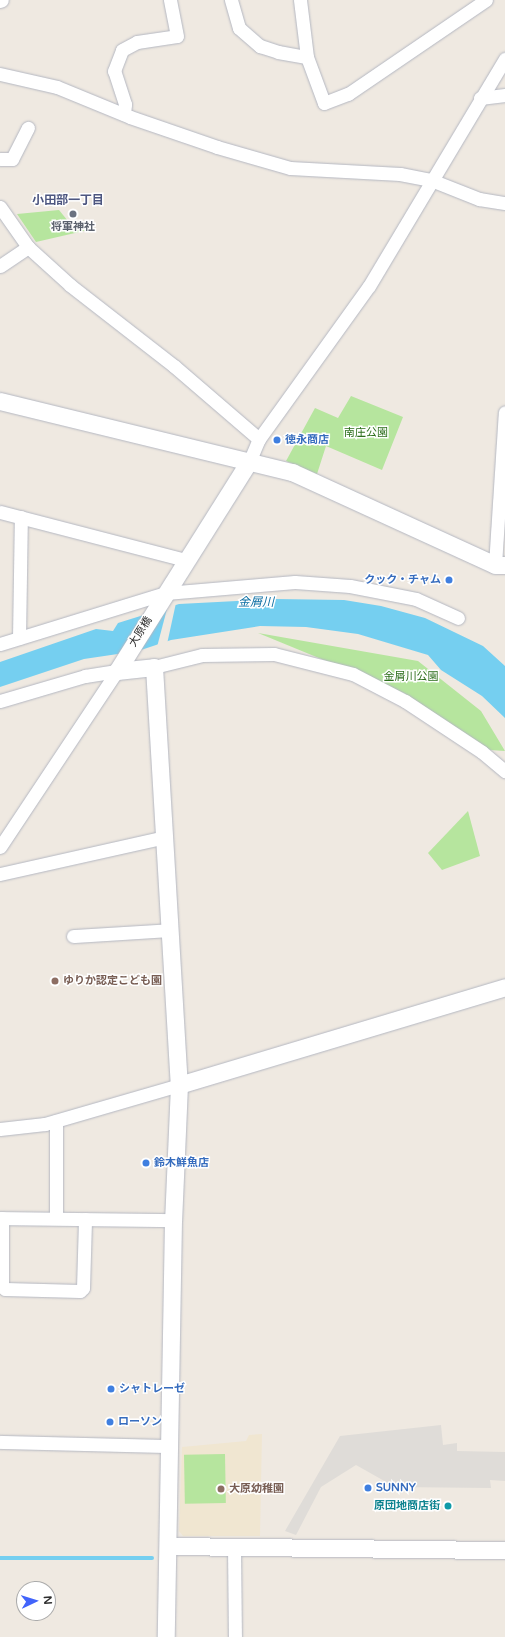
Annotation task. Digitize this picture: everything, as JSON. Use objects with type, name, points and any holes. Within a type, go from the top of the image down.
[{"type":"street","points":[[124,114],[126,104],[114,70],[122,50],[137,42],[177,36],[170,0]]},
{"type":"street","points":[[231,0],[239,28],[260,46],[278,52],[307,57]]},
{"type":"street","points":[[300,0],[307,57],[324,103],[348,94],[486,0]]},
{"type":"street","points":[[250,460],[259,439],[369,286],[505,58]]},
{"type":"street","points":[[0,74],[57,87],[124,114],[217,147],[290,168],[400,174],[431,180],[479,199],[505,203]]},
{"type":"street","points":[[480,98],[505,95]]},
{"type":"street","points":[[0,159],[12,159],[28,128]]},
{"type":"street","points":[[0,207],[28,247],[70,285],[174,366],[259,439]]},
{"type":"street","points":[[0,266],[28,247]]},
{"type":"street","points":[[0,401],[250,460],[292,472],[502,569],[505,412]]},
{"type":"street","name":"大原橋","points":[[117,671],[250,460]]},
{"type":"street","points":[[0,512],[186,560]]},
{"type":"street","points":[[19,638],[21,517]]},
{"type":"street","points":[[0,644],[166,593],[295,582],[334,585],[416,599],[458,618]]},
{"type":"street","points":[[0,701],[85,676],[154,666],[202,655],[274,654],[353,674],[405,701],[482,752],[505,771]]},
{"type":"street","points":[[154,666],[166,837],[179,1085],[173,1220],[166,1637]]},
{"type":"street","points":[[0,847],[117,671]]},
{"type":"street","points":[[0,874],[166,837]]},
{"type":"street","points":[[73,936],[171,930]]},
{"type":"street","points":[[0,1129],[17,1129],[56,1121],[505,987]]},
{"type":"street","points":[[56,1121],[56,1218]]},
{"type":"street","points":[[85,1219],[83,1288],[80,1291],[5,1289],[2,1286],[1,1218],[173,1220]]},
{"type":"street","points":[[0,1442],[169,1446]]},
{"type":"street","points":[[168,1546],[505,1550]]},
{"type":"street","points":[[234,1547],[235,1637]]},
{"type":"shaded area","points":[[441,1425],[443,1445],[457,1443],[457,1451],[505,1452],[505,1481],[490,1480],[491,1488],[395,1487],[356,1465],[321,1487],[296,1535],[285,1531],[340,1436]]},
{"type":"shaded area","name":"大原幼稚園","points":[[262,1434],[260,1536],[183,1536],[179,1531],[182,1447],[246,1441],[249,1435]]},
{"type":"green space","points":[[59,210],[72,226],[86,224],[88,230],[36,242],[17,214]]},
{"type":"green space","name":"南庄公園","points":[[351,396],[403,417],[382,470],[326,446],[317,474],[286,461],[315,408],[338,418]]},
{"type":"green space","name":"金屑川公園","points":[[258,633],[418,661],[481,711],[505,751],[490,750],[404,693]]},
{"type":"green space","points":[[468,811],[480,856],[442,870],[428,853]]},
{"type":"green space","points":[[225,1454],[226,1503],[185,1504],[184,1455]]},
{"type":"water","name":"金屑川","points":[[275,599],[344,600],[381,606],[425,618],[483,646],[505,666],[505,718],[482,696],[441,670],[428,655],[358,634],[306,627],[260,626],[171,640],[138,651],[84,659],[0,687],[0,662],[96,629],[113,631],[118,623],[179,604]]},
{"type":"pier","points":[[176,603],[167,644],[157,647],[168,605]]},
{"type":"waterway","points":[[0,1558],[152,1558]]},
{"type":"place","name":"将軍神社","points":[[73,214]]},
{"type":"place","name":"徳永商店","points":[[277,440]]},
{"type":"place","name":"クック・チャム","points":[[449,580]]},
{"type":"place","name":"ゆりか認定こども園","points":[[55,981]]},
{"type":"place","name":"鈴木鮮魚店","points":[[146,1163]]},
{"type":"place","name":"シャトレーゼ","points":[[111,1389]]},
{"type":"place","name":"ローソン","points":[[110,1422]]},
{"type":"place","name":"SUNNY","points":[[368,1488]]},
{"type":"place","name":"大原幼稚園","points":[[221,1489]]},
{"type":"place","name":"原団地商店街","points":[[448,1506]]},
{"type":"district","name":"小田部一丁目","points":[[68,201]]}]
